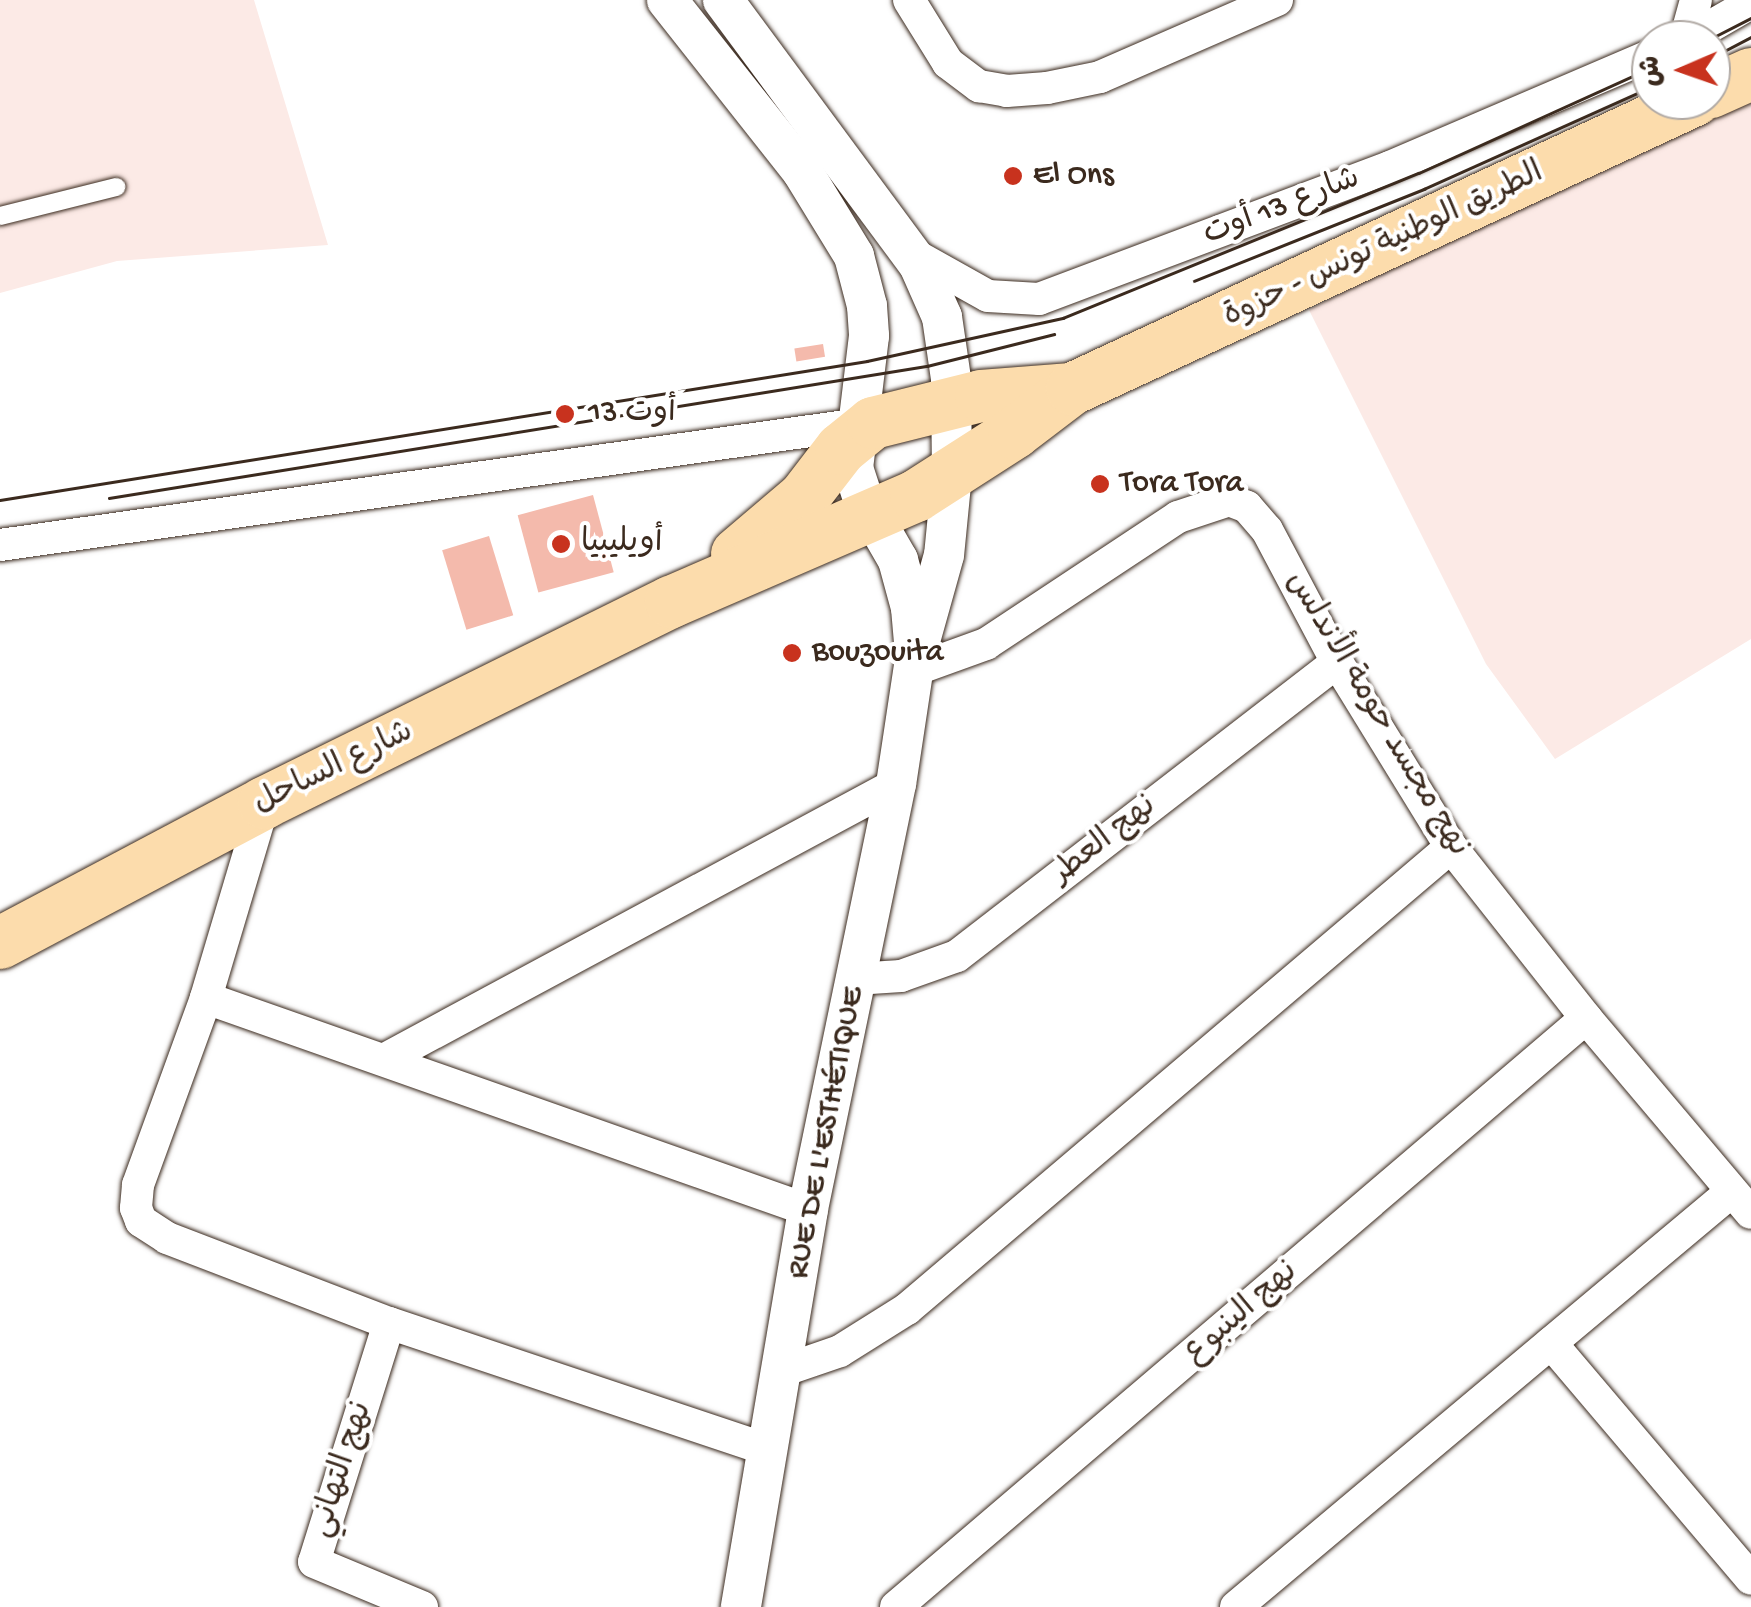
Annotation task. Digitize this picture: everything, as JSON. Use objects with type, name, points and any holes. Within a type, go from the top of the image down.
[{"type":"main road","name":"الطريق الوطنية تونس - حزوة","points":[[952,474],[1072,389],[1652,120]]},
{"type":"main road","name":"الطريق الوطنية تونس - حزوة","points":[[951,402],[1072,389]]},
{"type":"main road","points":[[863,427],[951,402]]},
{"type":"main road","name":"شارع الساحل","points":[[672,602],[804,497],[863,427]]},
{"type":"main road","name":"شارع الساحل","points":[[0,943],[264,803],[672,602],[874,515],[952,474]]},
{"type":"street","name":"RUE DE L'ESTHÉTIQUE","points":[[667,0],[802,170],[854,256],[864,293],[869,336],[863,427],[853,468],[864,501],[906,584],[914,664]]},
{"type":"street","name":"RUE DE L'ESTHÉTIQUE","points":[[723,0],[911,253],[942,316],[948,344],[952,474],[944,555],[914,664],[896,784],[808,1210],[741,1607]]},
{"type":"street","points":[[908,0],[948,63],[979,86],[1006,91],[1047,88],[1100,77],[1277,0]]},
{"type":"street","points":[[1721,20],[1751,3]]},
{"type":"street","name":"شارع 13 أوت","points":[[911,253],[988,296],[1039,299],[1390,166],[1631,64]]},
{"type":"street","points":[[0,545],[863,427]]},
{"type":"street","name":"نهج مجسد حومة الأندلس","points":[[914,664],[986,644],[1178,518],[1229,500],[1246,507],[1267,530],[1337,662],[1451,848],[1741,1203]]},
{"type":"street","name":"نهج العطر","points":[[856,979],[901,976],[957,956],[1337,662]]},
{"type":"street","points":[[387,1058],[896,784]]},
{"type":"street","points":[[264,803],[206,998],[138,1185],[136,1208],[141,1222],[168,1238],[389,1323],[770,1450]]},
{"type":"street","points":[[784,1370],[840,1351],[907,1309],[1451,848]]},
{"type":"street","points":[[206,998],[387,1058],[808,1210]]},
{"type":"street","name":"نهج الينبوع","points":[[896,1607],[1586,1018]]},
{"type":"street","points":[[1236,1607],[1551,1343],[1741,1203]]},
{"type":"street","name":"نهج التهاني","points":[[389,1323],[314,1562],[422,1607]]},
{"type":"street","points":[[1551,1343],[1751,1579]]},
{"type":"lane","points":[[0,216],[116,187]]},
{"type":"shaded area","points":[[0,0],[254,0],[328,245],[117,261],[0,293]]},
{"type":"shaded area","points":[[1751,91],[1751,639],[1555,759],[1486,664],[1309,310],[1471,226],[1691,120],[1731,120],[1731,101]]},
{"type":"building","points":[[823,344],[825,357],[796,361],[794,349]]},
{"type":"building","points":[[593,495],[614,572],[538,592],[518,515]]},
{"type":"building","points":[[489,536],[513,615],[466,630],[442,550]]},
{"type":"tram line","points":[[1731,28],[1751,18]]},
{"type":"tram line","points":[[1731,48],[1751,37]]},
{"type":"tram line","points":[[0,500],[867,361],[1063,318],[1419,173],[1631,77]]},
{"type":"tram line","points":[[1194,281],[1424,189],[1631,96]]},
{"type":"tram line","points":[[109,498],[927,366],[1054,334]]},
{"type":"place","name":"El Ons","points":[[1013,176]]},
{"type":"place","name":"13 أوت","points":[[565,414]]},
{"type":"place","name":"Tora Tora","points":[[1100,484]]},
{"type":"place","name":"أويليبيا","points":[[561,544]]},
{"type":"place","name":"Bouzouita","points":[[792,653]]}]
